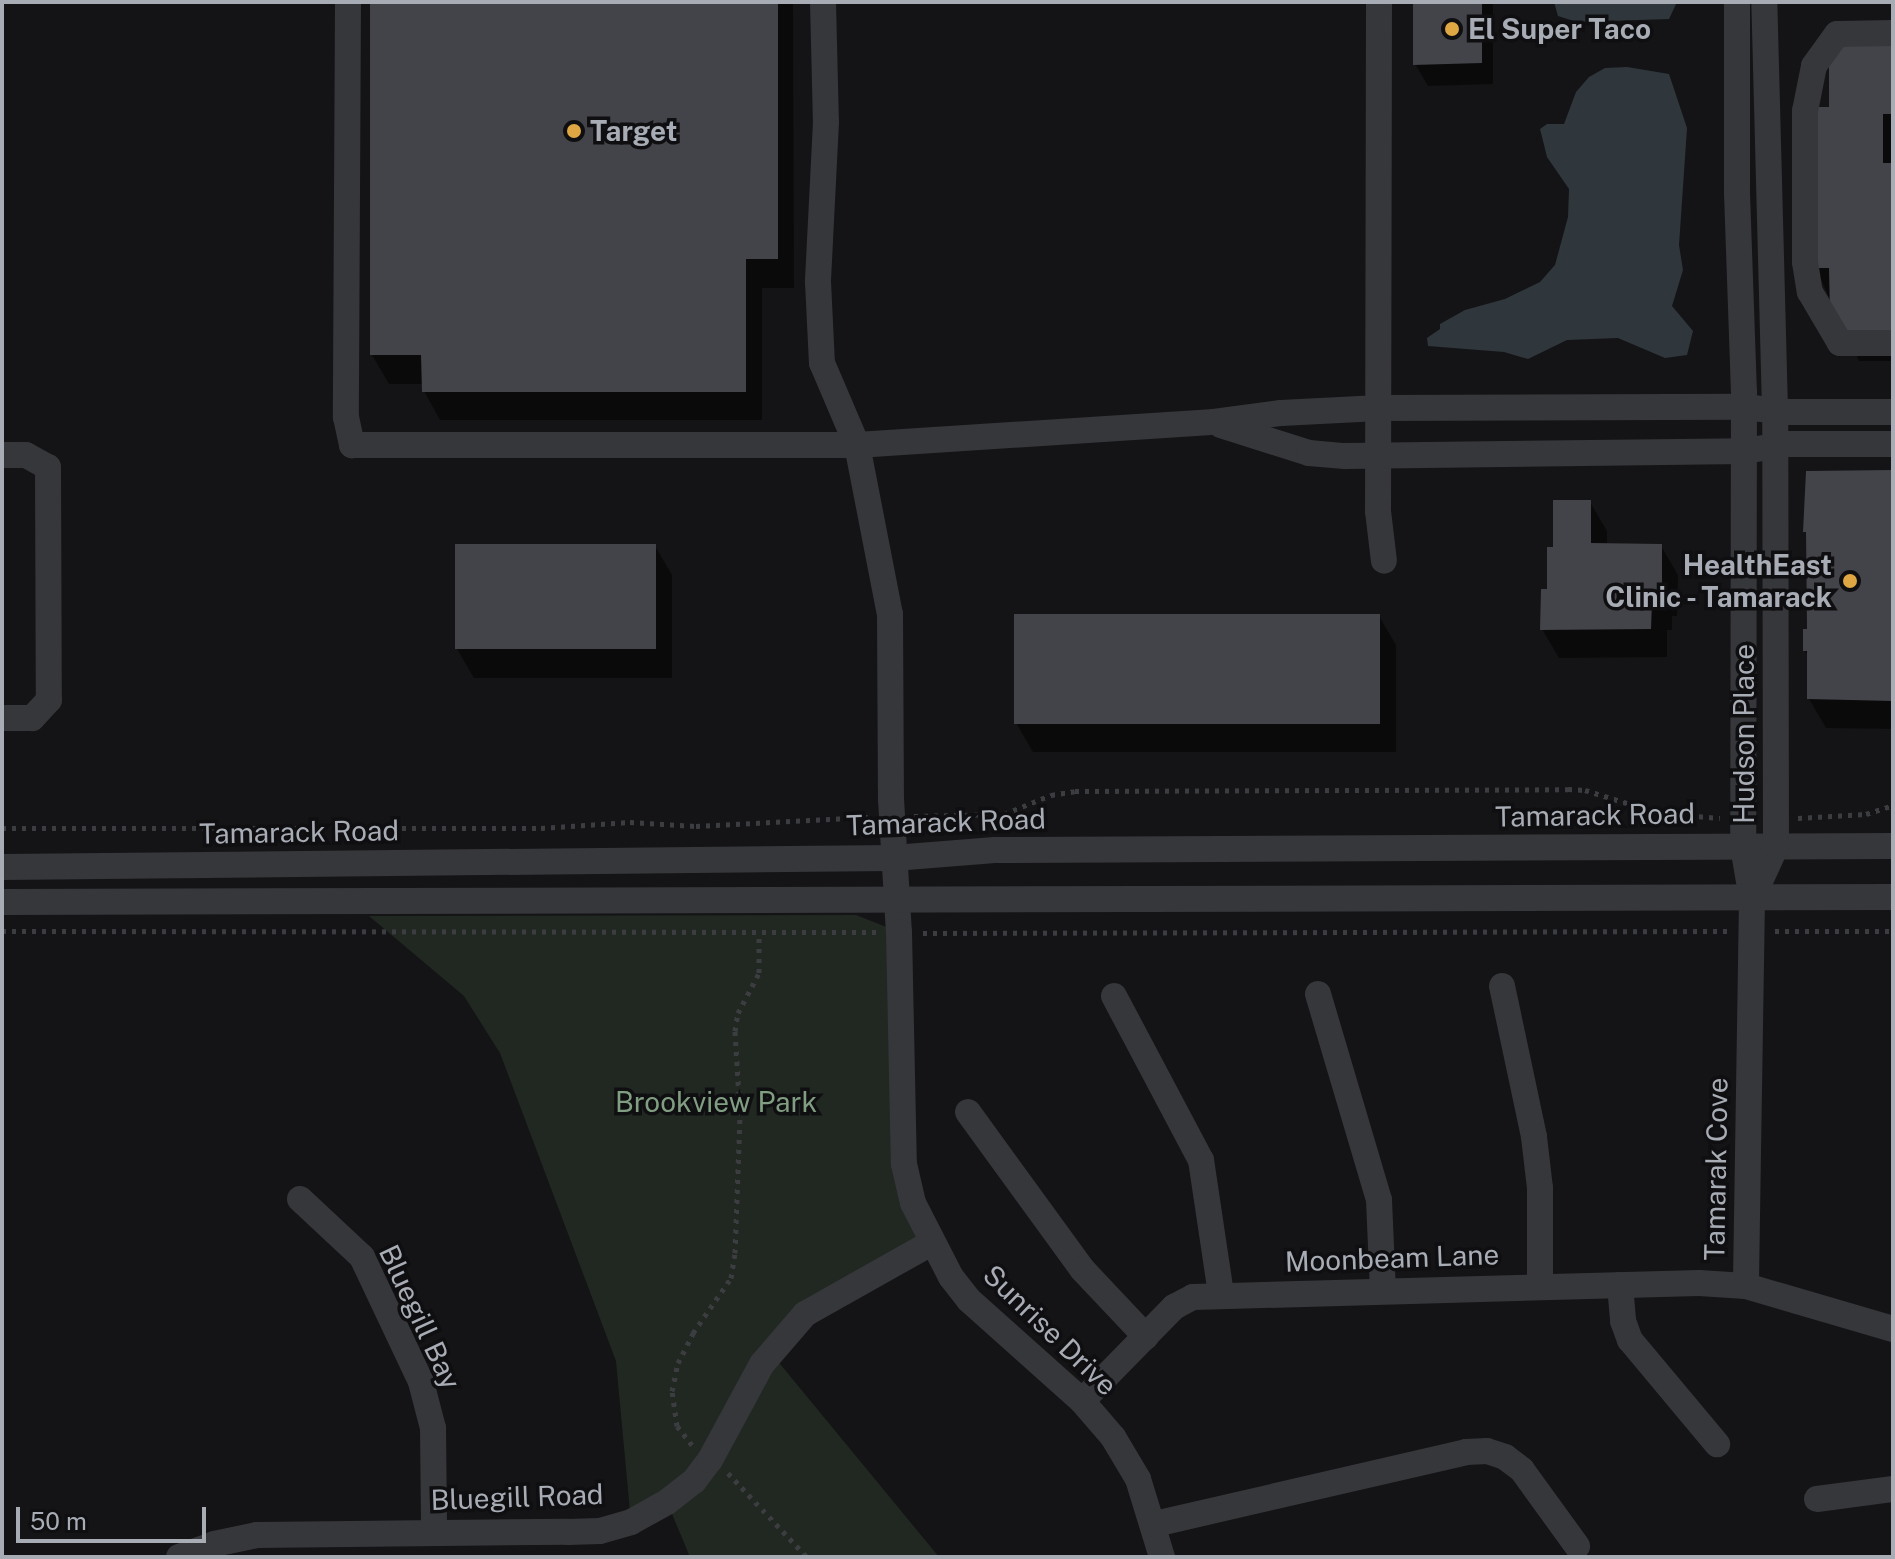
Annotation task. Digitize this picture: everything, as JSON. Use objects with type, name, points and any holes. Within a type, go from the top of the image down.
[{"type":"street","points":[[348,2],[346,417],[352,445],[857,445],[1379,408],[1744,407],[1893,412]]},
{"type":"street","name":"Sunrise Drive","points":[[823,2],[826,122],[818,282],[822,363],[857,445],[890,614],[904,1164],[913,1203],[931,1243],[969,1300],[1082,1401],[1113,1437],[1138,1479],[1155,1524],[1162,1557]]},
{"type":"street","points":[[1379,2],[1378,511],[1384,561]]},
{"type":"street","name":"Hudson Place","points":[[1737,2],[1737,207],[1744,407],[1743,846],[1752,899]]},
{"type":"street","name":"Hudson Place","points":[[1752,899],[1776,846],[1775,410],[1764,2]]},
{"type":"street","points":[[1893,33],[1837,34],[1816,61],[1805,111],[1808,287],[1840,343],[1893,343]]},
{"type":"street","points":[[1214,422],[1309,453],[1744,451],[1775,446],[1893,444]]},
{"type":"street","points":[[2,455],[26,455],[48,467],[49,700],[32,718],[2,718]]},
{"type":"street","name":"Tamarack Road","points":[[2,867],[894,858],[981,850],[1893,846]]},
{"type":"street","points":[[2,902],[1893,897]]},
{"type":"street","name":"Tamarak Cove","points":[[1752,899],[1746,1286],[1893,1329]]},
{"type":"street","points":[[1502,986],[1534,1137],[1540,1188],[1540,1286]]},
{"type":"street","points":[[1318,994],[1379,1200],[1383,1290]]},
{"type":"street","points":[[1114,996],[1201,1160],[1221,1294]]},
{"type":"street","points":[[968,1112],[1082,1269],[1146,1337]]},
{"type":"street","name":"Bluegill Bay","points":[[300,1199],[362,1257],[421,1382],[433,1428],[434,1532]]},
{"type":"street","name":"Bluegill Road","points":[[179,1557],[214,1544],[257,1535],[600,1531],[631,1522],[667,1502],[694,1481],[710,1460],[762,1364],[805,1314],[931,1243]]},
{"type":"street","points":[[1620,1285],[1623,1321],[1630,1340],[1717,1444]]},
{"type":"street","name":"Moonbeam Lane","points":[[1082,1401],[1174,1307],[1193,1297],[1540,1286],[1746,1286]]},
{"type":"street","points":[[1155,1524],[1466,1452],[1487,1451],[1505,1457],[1522,1470],[1577,1546]]},
{"type":"street","points":[[1817,1499],[1893,1489]]},
{"type":"path","points":[[946,817],[1004,814],[1051,795],[1075,791],[1568,789],[1585,790],[1659,813],[1709,818]]},
{"type":"path","points":[[1802,818],[1866,814],[1893,805]]},
{"type":"path","points":[[2,828],[541,828],[630,822],[696,826],[865,818]]},
{"type":"path","points":[[2,931],[870,931]]},
{"type":"path","points":[[930,933],[1707,931]]},
{"type":"path","points":[[1803,931],[1893,931]]},
{"type":"path","points":[[759,933],[759,973],[738,1013],[735,1031],[740,1115],[735,1253],[731,1278],[693,1333],[678,1363],[672,1391],[677,1426],[686,1440],[730,1474],[807,1557]]},
{"type":"green space","name":"Brookview Park","points":[[856,915],[899,932],[902,1127],[931,1243],[771,1353],[939,1557],[690,1557],[667,1502],[631,1522],[616,1361],[500,1053],[464,996],[369,916]]},
{"type":"shaded area","points":[[1554,2],[1677,2],[1669,19],[1577,22],[1558,16]]},
{"type":"shaded area","points":[[1627,67],[1669,74],[1687,128],[1679,245],[1683,270],[1672,306],[1693,331],[1687,355],[1665,358],[1618,338],[1567,340],[1528,359],[1504,352],[1428,346],[1427,338],[1440,329],[1440,324],[1465,310],[1505,299],[1540,282],[1555,265],[1568,217],[1569,189],[1547,157],[1540,129],[1547,124],[1564,124],[1576,92],[1589,77],[1605,68]]},
{"type":"building","name":"Target","points":[[370,2],[778,2],[778,259],[746,259],[746,392],[422,392],[421,355],[370,355]]},
{"type":"building","points":[[1413,2],[1482,2],[1482,63],[1413,65]]},
{"type":"building","points":[[1841,39],[1893,39],[1893,114],[1883,114],[1883,163],[1893,163],[1893,332],[1841,332],[1830,315],[1829,268],[1813,268],[1813,107],[1829,107],[1829,52]]},
{"type":"building","name":"HealthEast Clinic - Tamarack","points":[[1893,470],[1893,701],[1807,699],[1807,651],[1803,651],[1803,629],[1807,629],[1806,532],[1803,532],[1806,471]]},
{"type":"building","points":[[1553,500],[1591,500],[1591,543],[1662,544],[1662,588],[1657,588],[1656,602],[1652,602],[1651,629],[1540,630],[1541,589],[1547,589],[1547,547],[1553,547]]},
{"type":"building","points":[[455,544],[656,544],[656,649],[455,649]]},
{"type":"building","points":[[1014,614],[1380,614],[1380,724],[1014,724]]},
{"type":"place","name":"El Super Taco","points":[[1452,29]]},
{"type":"place","name":"Target","points":[[574,131]]},
{"type":"place","name":"HealthEast Clinic - Tamarack","points":[[1850,581]]}]
